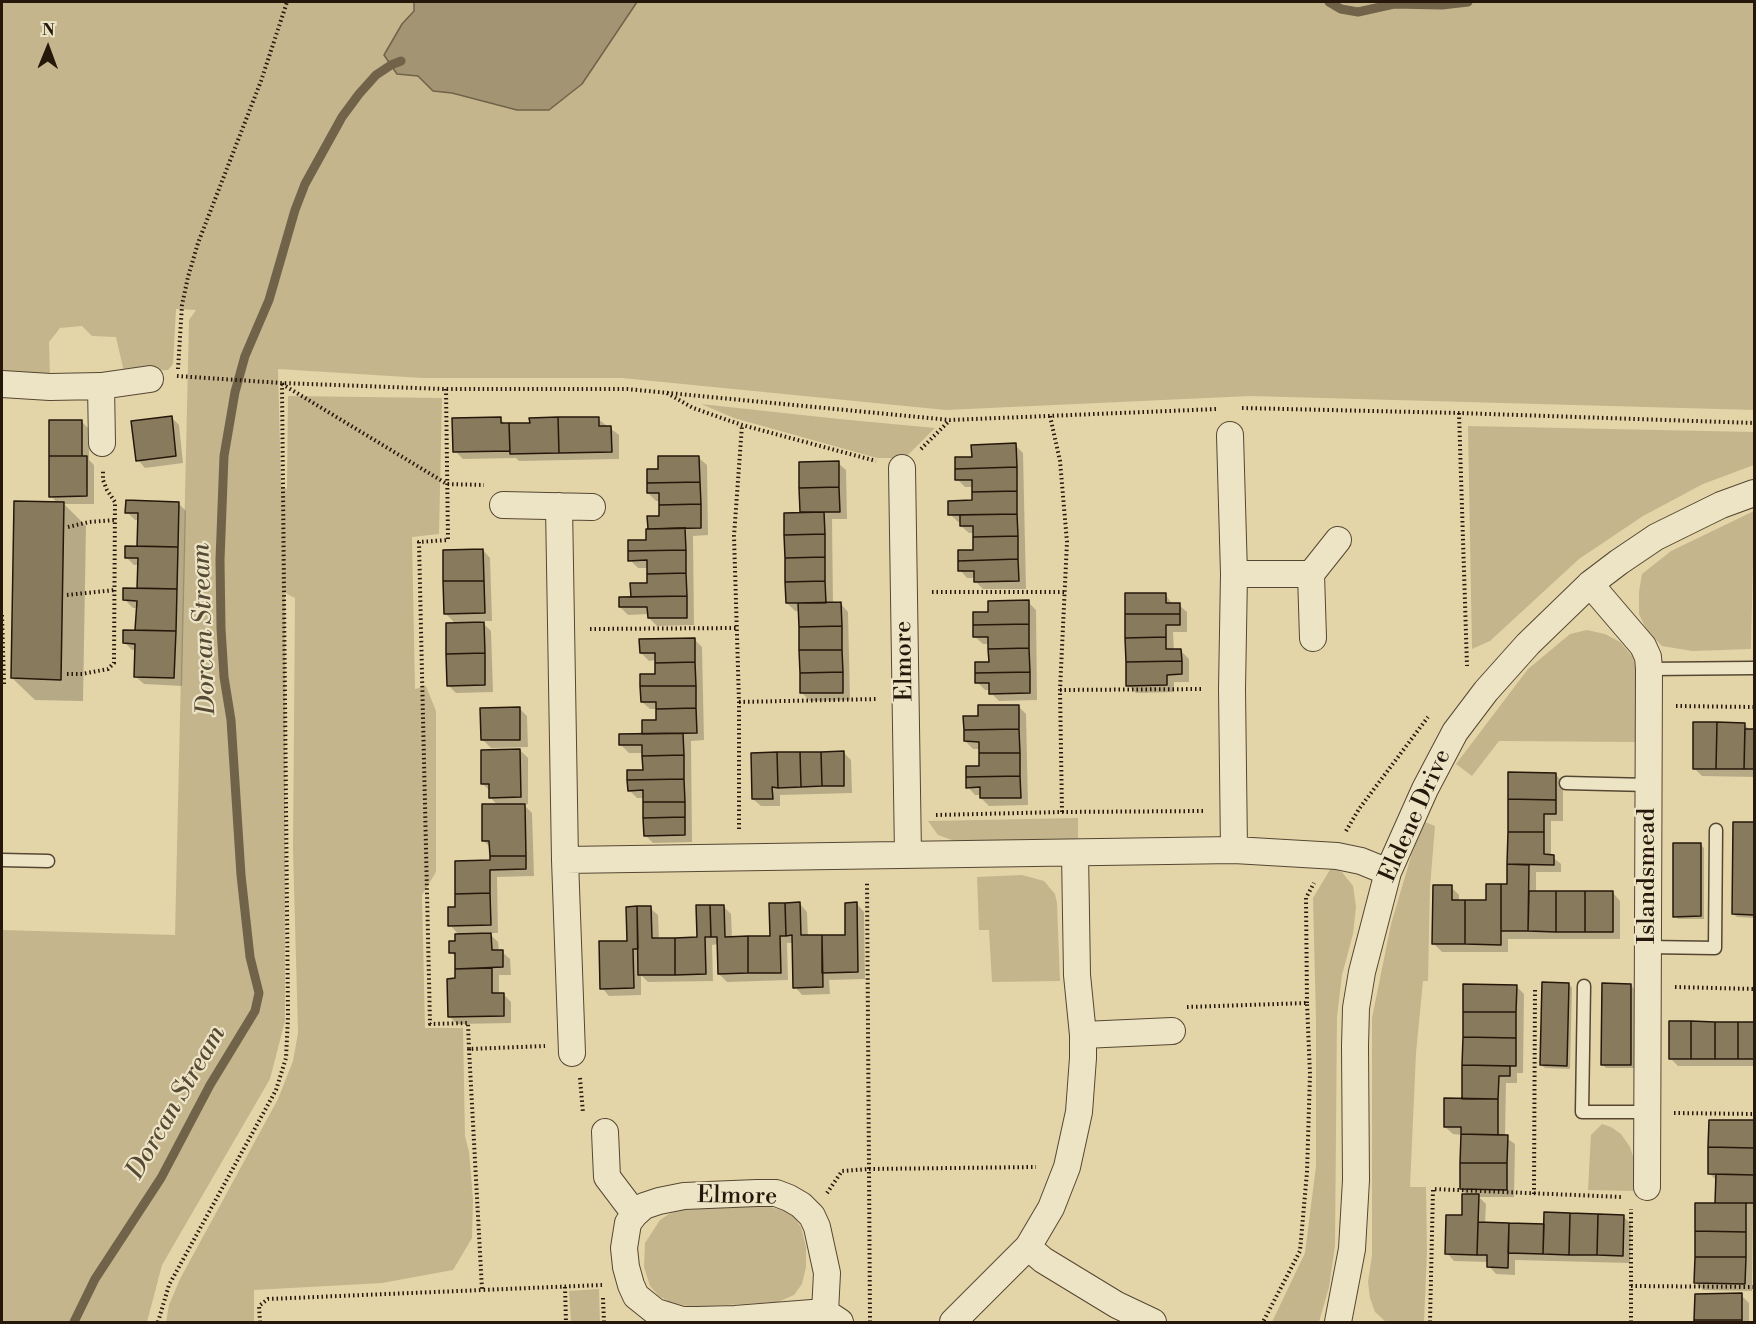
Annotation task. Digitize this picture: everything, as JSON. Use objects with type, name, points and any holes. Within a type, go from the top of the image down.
[{"type":"street","points":[[2,384],[50,387],[101,386],[150,379]]},
{"type":"street","points":[[101,386],[102,443]]},
{"type":"street","points":[[1230,435],[1234,574],[1232,689],[1234,850]]},
{"type":"street","name":"Elmore","points":[[902,468],[908,855]]},
{"type":"street","name":"Eldene Drive","points":[[1338,1323],[1352,1249],[1356,1180],[1356,1008],[1367,948],[1388,872],[1425,789],[1468,712],[1528,644],[1590,584],[1656,537],[1721,505],[1755,493]]},
{"type":"street","points":[[503,505],[592,507]]},
{"type":"street","points":[[559,506],[565,860],[572,1042]]},
{"type":"street","points":[[1313,638],[1311,574],[1338,540]]},
{"type":"street","points":[[1234,574],[1311,574]]},
{"type":"street","name":"Islandsmead","points":[[1590,584],[1643,646],[1648,657],[1647,1187]]},
{"type":"street","points":[[565,860],[1234,850],[1331,855],[1361,861],[1388,872]]},
{"type":"street","points":[[953,1323],[1028,1247],[1051,1208],[1067,1167],[1082,1087],[1083,1035],[1077,975],[1075,853]]},
{"type":"street","points":[[1083,1035],[1172,1030]]},
{"type":"street","points":[[604,1132],[607,1177],[634,1214]]},
{"type":"street","name":"Elmore","points":[[724,1193],[776,1193],[789,1198],[801,1205],[812,1216],[821,1239],[833,1317],[682,1320],[656,1312],[636,1296],[626,1267],[624,1248],[628,1222],[634,1214],[644,1206],[667,1199],[724,1193]]},
{"type":"street","points":[[1028,1247],[1043,1260],[1117,1305],[1153,1323]]},
{"type":"lane","points":[[1649,669],[1753,668]]},
{"type":"lane","points":[[1566,783],[1648,785]]},
{"type":"lane","points":[[1648,947],[1715,948],[1716,830]]},
{"type":"lane","points":[[2,860],[48,861]]},
{"type":"lane","points":[[1584,986],[1582,1112],[1647,1112]]},
{"type":"path","points":[[178,376],[182,305],[188,277],[198,243],[261,81],[287,2]]},
{"type":"path","points":[[204,377],[261,382],[446,389],[627,389],[950,420],[1218,409]]},
{"type":"path","points":[[282,383],[447,484],[504,486],[503,505]]},
{"type":"path","points":[[158,1323],[169,1285],[276,1090],[286,1058],[288,1017],[282,383]]},
{"type":"path","points":[[446,389],[448,540],[419,542],[430,1024],[468,1023],[482,1290]]},
{"type":"path","points":[[664,392],[693,408],[742,425],[902,468],[950,420]]},
{"type":"path","points":[[1241,408],[1755,423]]},
{"type":"path","points":[[1459,413],[1468,665],[1461,674]]},
{"type":"path","points":[[1050,416],[1060,461],[1067,542],[1060,690],[1062,812]]},
{"type":"path","points":[[739,857],[739,702],[734,536],[736,483],[742,425]]},
{"type":"path","points":[[67,674],[82,674],[112,667],[114,663],[115,502],[103,480],[102,443]]},
{"type":"path","points":[[68,527],[89,522],[115,520]]},
{"type":"path","points":[[67,595],[115,590]]},
{"type":"path","points":[[904,592],[1065,592]]},
{"type":"path","points":[[2,615],[4,684]]},
{"type":"path","points":[[561,629],[737,628]]},
{"type":"path","points":[[1060,690],[1232,689]]},
{"type":"path","points":[[739,702],[906,698]]},
{"type":"path","points":[[1648,706],[1755,707]]},
{"type":"path","points":[[1263,1323],[1299,1251],[1307,1172],[1310,1074],[1306,898],[1359,809],[1433,711]]},
{"type":"path","points":[[907,816],[1233,811]]},
{"type":"path","points":[[867,855],[870,1323]]},
{"type":"path","points":[[1534,1194],[1535,987]]},
{"type":"path","points":[[1647,987],[1755,989]]},
{"type":"path","points":[[1172,1030],[1183,1007],[1307,1003]]},
{"type":"path","points":[[469,1049],[544,1047],[572,1042],[579,1062],[585,1133],[604,1132]]},
{"type":"path","points":[[1647,1112],[1755,1114]]},
{"type":"path","points":[[812,1216],[842,1171],[1067,1167]]},
{"type":"path","points":[[1430,1323],[1433,1189],[1631,1198],[1631,1323]]},
{"type":"path","points":[[603,1285],[604,1323]]},
{"type":"path","points":[[260,1323],[259,1306],[268,1299],[631,1285]]},
{"type":"path","points":[[1631,1286],[1755,1287]]},
{"type":"path","points":[[565,1287],[566,1323]]},
{"type":"shaded area","points":[[2,2],[1754,2],[1754,410],[1250,396],[946,410],[622,378],[422,378],[278,369],[281,486],[287,489],[288,396],[442,398],[439,534],[412,537],[415,689],[426,686],[436,711],[436,872],[422,895],[425,1028],[463,1028],[465,1136],[469,1152],[473,1199],[472,1238],[453,1270],[382,1283],[254,1290],[254,1322],[166,1322],[169,1305],[180,1279],[278,1099],[293,1061],[298,1033],[293,849],[295,598],[285,593],[285,1021],[270,1079],[162,1265],[147,1322],[2,1322],[2,930],[175,935],[189,320],[196,310],[176,309],[173,364],[168,370],[124,372],[116,337],[92,336],[82,326],[60,328],[49,342],[50,376],[2,373]]},
{"type":"shaded area","points":[[414,2],[637,2],[582,84],[549,110],[517,110],[452,93],[433,91],[418,76],[397,74],[384,55],[402,24],[414,11]]},
{"type":"shaded area","points":[[701,404],[935,428],[905,458],[877,458],[734,418]]},
{"type":"shaded area","points":[[1468,426],[1754,432],[1754,465],[1703,484],[1643,516],[1579,559],[1490,641],[1472,649]]},
{"type":"shaded area","points":[[1754,511],[1751,649],[1692,651],[1662,646],[1647,631],[1639,614],[1642,574],[1671,551]]},
{"type":"shaded area","points":[[1587,630],[1605,634],[1620,642],[1633,657],[1638,680],[1637,742],[1499,741],[1472,776],[1456,764],[1528,669],[1570,634]]},
{"type":"shaded area","points":[[1078,818],[1078,839],[952,840],[938,835],[928,821]]},
{"type":"shaded area","points":[[1425,822],[1435,826],[1430,887],[1428,981],[1423,981],[1416,1053],[1410,1187],[1426,1187],[1427,1252],[1424,1322],[1386,1322],[1375,1312],[1368,1282],[1372,1255],[1372,1018],[1391,924],[1412,853]]},
{"type":"shaded area","points":[[1331,868],[1342,872],[1353,886],[1356,907],[1353,934],[1342,975],[1337,1017],[1335,1246],[1329,1287],[1319,1322],[1272,1322],[1305,1253],[1316,1166],[1313,898]]},
{"type":"shaded area","points":[[1022,875],[1044,881],[1055,894],[1060,981],[992,982],[989,930],[979,930],[977,877]]},
{"type":"shaded area","points":[[1602,1124],[1621,1134],[1630,1147],[1635,1162],[1636,1191],[1588,1190],[1591,1135]]},
{"type":"shaded area","points":[[763,1205],[792,1215],[801,1227],[806,1247],[806,1267],[802,1284],[794,1295],[778,1302],[692,1307],[670,1302],[659,1296],[650,1286],[644,1267],[645,1243],[660,1220],[681,1210]]},
{"type":"shaded area","points":[[599,1289],[600,1322],[571,1322],[569,1291]]},
{"type":"building","points":[[172,416],[176,456],[136,461],[131,421]]},
{"type":"building","points":[[501,417],[501,423],[509,423],[510,451],[453,452],[452,418]]},
{"type":"building","points":[[558,417],[559,453],[510,454],[509,423],[530,423],[529,418]]},
{"type":"building","points":[[558,417],[599,417],[599,426],[611,426],[612,452],[559,453]]},
{"type":"building","points":[[49,420],[82,420],[82,456],[49,456]]},
{"type":"building","points":[[1016,443],[1017,467],[955,469],[955,457],[972,457],[971,445]]},
{"type":"building","points":[[49,456],[87,456],[87,496],[49,497]]},
{"type":"building","points":[[658,456],[699,456],[700,482],[647,483],[647,469],[658,469]]},
{"type":"building","points":[[839,461],[839,487],[799,488],[799,462]]},
{"type":"building","points":[[1017,467],[1017,491],[972,492],[972,480],[955,480],[955,469]]},
{"type":"building","points":[[700,482],[701,504],[659,505],[659,493],[647,493],[647,483]]},
{"type":"building","points":[[839,487],[840,512],[800,512],[799,488]]},
{"type":"building","points":[[1017,491],[1017,514],[948,515],[948,501],[972,500],[972,492]]},
{"type":"building","points":[[126,500],[179,502],[178,547],[137,546],[138,513],[125,513]]},
{"type":"building","points":[[14,501],[64,502],[61,680],[11,678]]},
{"type":"building","points":[[701,504],[701,528],[648,529],[647,516],[659,516],[659,505]]},
{"type":"building","points":[[824,512],[825,534],[784,535],[784,513]]},
{"type":"building","points":[[1017,514],[1018,536],[973,537],[973,526],[960,526],[960,515]]},
{"type":"building","points":[[685,528],[686,550],[628,551],[628,540],[646,540],[646,529]]},
{"type":"building","points":[[825,534],[825,557],[785,558],[784,535]]},
{"type":"building","points":[[1018,536],[1018,559],[958,561],[958,550],[973,550],[973,537]]},
{"type":"building","points":[[125,546],[178,547],[177,589],[137,588],[138,558],[125,558]]},
{"type":"building","points":[[483,549],[484,581],[443,581],[443,550]]},
{"type":"building","points":[[686,550],[686,573],[647,574],[647,560],[628,561],[628,551]]},
{"type":"building","points":[[825,557],[825,581],[785,582],[785,558]]},
{"type":"building","points":[[1018,559],[1019,581],[974,582],[974,571],[958,571],[958,561]]},
{"type":"building","points":[[686,573],[687,596],[631,597],[630,583],[647,583],[647,574]]},
{"type":"building","points":[[443,581],[484,581],[485,613],[444,614]]},
{"type":"building","points":[[825,581],[826,603],[786,603],[785,582]]},
{"type":"building","points":[[123,588],[177,589],[176,631],[135,630],[137,601],[123,600]]},
{"type":"building","points":[[1125,593],[1166,593],[1166,603],[1180,603],[1180,614],[1125,614]]},
{"type":"building","points":[[687,596],[687,618],[648,618],[647,607],[619,607],[619,597]]},
{"type":"building","points":[[1029,600],[1029,624],[973,625],[973,612],[988,612],[988,601]]},
{"type":"building","points":[[841,602],[842,626],[799,627],[798,603]]},
{"type":"building","points":[[1125,614],[1180,614],[1180,625],[1166,625],[1166,637],[1125,638]]},
{"type":"building","points":[[484,622],[485,653],[446,654],[446,623]]},
{"type":"building","points":[[1029,624],[1029,648],[988,649],[988,637],[973,637],[973,625]]},
{"type":"building","points":[[842,626],[842,650],[799,650],[799,627]]},
{"type":"building","points":[[123,630],[176,631],[174,678],[134,677],[135,644],[123,643]]},
{"type":"building","points":[[1166,637],[1166,649],[1181,649],[1182,661],[1126,662],[1125,638]]},
{"type":"building","points":[[695,638],[695,662],[655,663],[655,653],[640,653],[639,639]]},
{"type":"building","points":[[1029,648],[1030,672],[975,673],[975,662],[989,662],[988,649]]},
{"type":"building","points":[[799,650],[842,650],[843,672],[800,673]]},
{"type":"building","points":[[485,653],[485,685],[447,686],[446,654]]},
{"type":"building","points":[[1182,661],[1182,674],[1167,675],[1167,685],[1126,686],[1126,662]]},
{"type":"building","points":[[695,662],[696,686],[640,686],[640,674],[655,674],[655,663]]},
{"type":"building","points":[[843,672],[843,693],[800,693],[800,673]]},
{"type":"building","points":[[1030,672],[1030,693],[989,694],[989,683],[975,683],[975,673]]},
{"type":"building","points":[[640,686],[696,686],[696,708],[656,709],[656,702],[641,702]]},
{"type":"building","points":[[978,705],[1019,705],[1019,729],[964,730],[963,716],[978,716]]},
{"type":"building","points":[[520,707],[520,740],[481,740],[480,708]]},
{"type":"building","points":[[696,708],[697,733],[642,734],[642,720],[656,720],[656,709]]},
{"type":"building","points":[[1693,722],[1717,722],[1716,769],[1693,769]]},
{"type":"building","points":[[1717,722],[1745,723],[1744,769],[1716,769]]},
{"type":"building","points":[[1019,729],[1020,753],[979,753],[979,742],[964,741],[964,730]]},
{"type":"building","points":[[1745,729],[1754,729],[1754,769],[1744,769]]},
{"type":"building","points":[[683,733],[684,755],[642,756],[642,745],[619,745],[619,734]]},
{"type":"building","points":[[520,749],[521,797],[489,798],[489,784],[481,784],[481,750]]},
{"type":"building","points":[[844,751],[844,786],[822,786],[821,752]]},
{"type":"building","points":[[777,752],[778,788],[772,787],[773,799],[752,799],[751,753]]},
{"type":"building","points":[[777,752],[800,752],[801,787],[778,788]]},
{"type":"building","points":[[800,752],[821,752],[822,786],[801,787]]},
{"type":"building","points":[[979,753],[1020,753],[1020,776],[966,777],[966,766],[979,766]]},
{"type":"building","points":[[684,755],[684,779],[627,780],[627,770],[643,770],[642,756]]},
{"type":"building","points":[[1508,772],[1556,773],[1556,800],[1508,799]]},
{"type":"building","points":[[1020,776],[1021,798],[980,798],[980,787],[966,788],[966,777]]},
{"type":"building","points":[[684,779],[685,802],[643,802],[643,790],[628,791],[627,780]]},
{"type":"building","points":[[1508,799],[1556,800],[1556,814],[1544,814],[1544,832],[1508,832]]},
{"type":"building","points":[[643,802],[685,802],[685,817],[643,818]]},
{"type":"building","points":[[482,804],[525,804],[526,856],[490,856],[489,841],[482,841]]},
{"type":"building","points":[[685,817],[685,835],[644,836],[643,818]]},
{"type":"building","points":[[1733,822],[1754,822],[1754,915],[1732,914]]},
{"type":"building","points":[[1508,832],[1544,832],[1544,854],[1554,855],[1554,865],[1507,864]]},
{"type":"building","points":[[1673,843],[1701,843],[1701,916],[1673,917]]},
{"type":"building","points":[[490,856],[526,856],[526,869],[490,870],[490,893],[455,894],[455,861],[490,860]]},
{"type":"building","points":[[1507,864],[1529,865],[1528,931],[1501,931],[1501,884],[1507,884]]},
{"type":"building","points":[[1486,884],[1501,884],[1501,945],[1465,944],[1465,900],[1486,900]]},
{"type":"building","points":[[1433,885],[1452,885],[1452,900],[1465,900],[1465,944],[1432,944]]},
{"type":"building","points":[[1529,891],[1556,891],[1556,932],[1528,931]]},
{"type":"building","points":[[1556,891],[1585,891],[1585,932],[1556,932]]},
{"type":"building","points":[[1585,891],[1613,891],[1613,932],[1585,932]]},
{"type":"building","points":[[490,893],[491,925],[448,926],[448,907],[455,907],[455,894]]},
{"type":"building","points":[[800,902],[801,935],[822,935],[823,987],[793,988],[792,935],[786,936],[785,903]]},
{"type":"building","points":[[857,902],[858,972],[822,973],[822,935],[845,935],[845,903]]},
{"type":"building","points":[[769,903],[785,903],[786,936],[780,936],[781,973],[748,973],[748,936],[770,936]]},
{"type":"building","points":[[696,905],[710,905],[711,937],[705,937],[706,974],[675,975],[675,938],[697,937]]},
{"type":"building","points":[[710,905],[724,905],[725,937],[748,936],[748,973],[718,974],[717,937],[711,937]]},
{"type":"building","points":[[637,906],[651,906],[652,938],[675,938],[675,975],[638,975]]},
{"type":"building","points":[[637,906],[638,949],[633,949],[634,988],[600,989],[599,941],[627,941],[626,907]]},
{"type":"building","points":[[491,933],[492,950],[503,950],[503,967],[455,969],[455,953],[449,953],[449,941],[455,941],[455,934]]},
{"type":"building","points":[[492,968],[492,993],[504,993],[504,1016],[448,1017],[447,979],[455,978],[455,969]]},
{"type":"building","points":[[1542,982],[1569,983],[1567,1066],[1540,1065]]},
{"type":"building","points":[[1602,983],[1631,984],[1631,1065],[1601,1065]]},
{"type":"building","points":[[1463,984],[1517,985],[1516,1012],[1463,1012]]},
{"type":"building","points":[[1463,1012],[1516,1012],[1516,1038],[1463,1037]]},
{"type":"building","points":[[1669,1021],[1691,1021],[1691,1059],[1669,1059]]},
{"type":"building","points":[[1691,1021],[1715,1022],[1715,1059],[1691,1059]]},
{"type":"building","points":[[1715,1022],[1738,1022],[1738,1059],[1715,1059]]},
{"type":"building","points":[[1738,1022],[1754,1022],[1754,1059],[1738,1059]]},
{"type":"building","points":[[1463,1037],[1516,1038],[1516,1066],[1462,1065]]},
{"type":"building","points":[[1462,1065],[1510,1066],[1510,1076],[1499,1076],[1498,1099],[1462,1099]]},
{"type":"building","points":[[1444,1098],[1498,1099],[1498,1135],[1461,1134],[1461,1127],[1444,1127]]},
{"type":"building","points":[[1709,1120],[1754,1120],[1754,1148],[1708,1147]]},
{"type":"building","points":[[1461,1134],[1508,1135],[1507,1163],[1460,1163]]},
{"type":"building","points":[[1708,1147],[1754,1148],[1754,1175],[1708,1174]]},
{"type":"building","points":[[1460,1163],[1507,1163],[1507,1190],[1460,1189]]},
{"type":"building","points":[[1716,1174],[1754,1175],[1754,1203],[1715,1203]]},
{"type":"building","points":[[1462,1194],[1479,1194],[1477,1255],[1445,1254],[1446,1215],[1462,1215]]},
{"type":"building","points":[[1695,1203],[1746,1203],[1746,1232],[1695,1231]]},
{"type":"building","points":[[1544,1212],[1570,1213],[1569,1255],[1543,1254]]},
{"type":"building","points":[[1570,1213],[1598,1214],[1597,1255],[1569,1255]]},
{"type":"building","points":[[1598,1214],[1624,1215],[1623,1256],[1597,1255]]},
{"type":"building","points":[[1478,1222],[1509,1223],[1508,1268],[1487,1267],[1487,1255],[1477,1255]]},
{"type":"building","points":[[1509,1223],[1544,1224],[1543,1254],[1508,1253]]},
{"type":"building","points":[[1695,1231],[1746,1232],[1746,1257],[1695,1257]]},
{"type":"building","points":[[1695,1257],[1746,1257],[1745,1284],[1694,1283]]},
{"type":"building","points":[[1742,1293],[1742,1320],[1694,1320],[1695,1294]]},
{"type":"building","points":[[1694,1320],[1742,1320],[1742,1322],[1694,1322]]},
{"type":"waterway","name":"Dorcan Stream","points":[[1329,2],[1341,9],[1358,12],[1394,4],[1442,5],[1468,2]]},
{"type":"waterway","name":"Dorcan Stream","points":[[74,1322],[95,1279],[161,1178],[210,1085],[255,1011],[259,993],[250,957],[241,875],[231,720],[224,677],[221,628],[220,560],[224,456],[235,392],[245,356],[269,300],[295,210],[305,184],[342,117],[359,94],[376,75],[401,61]]}]
